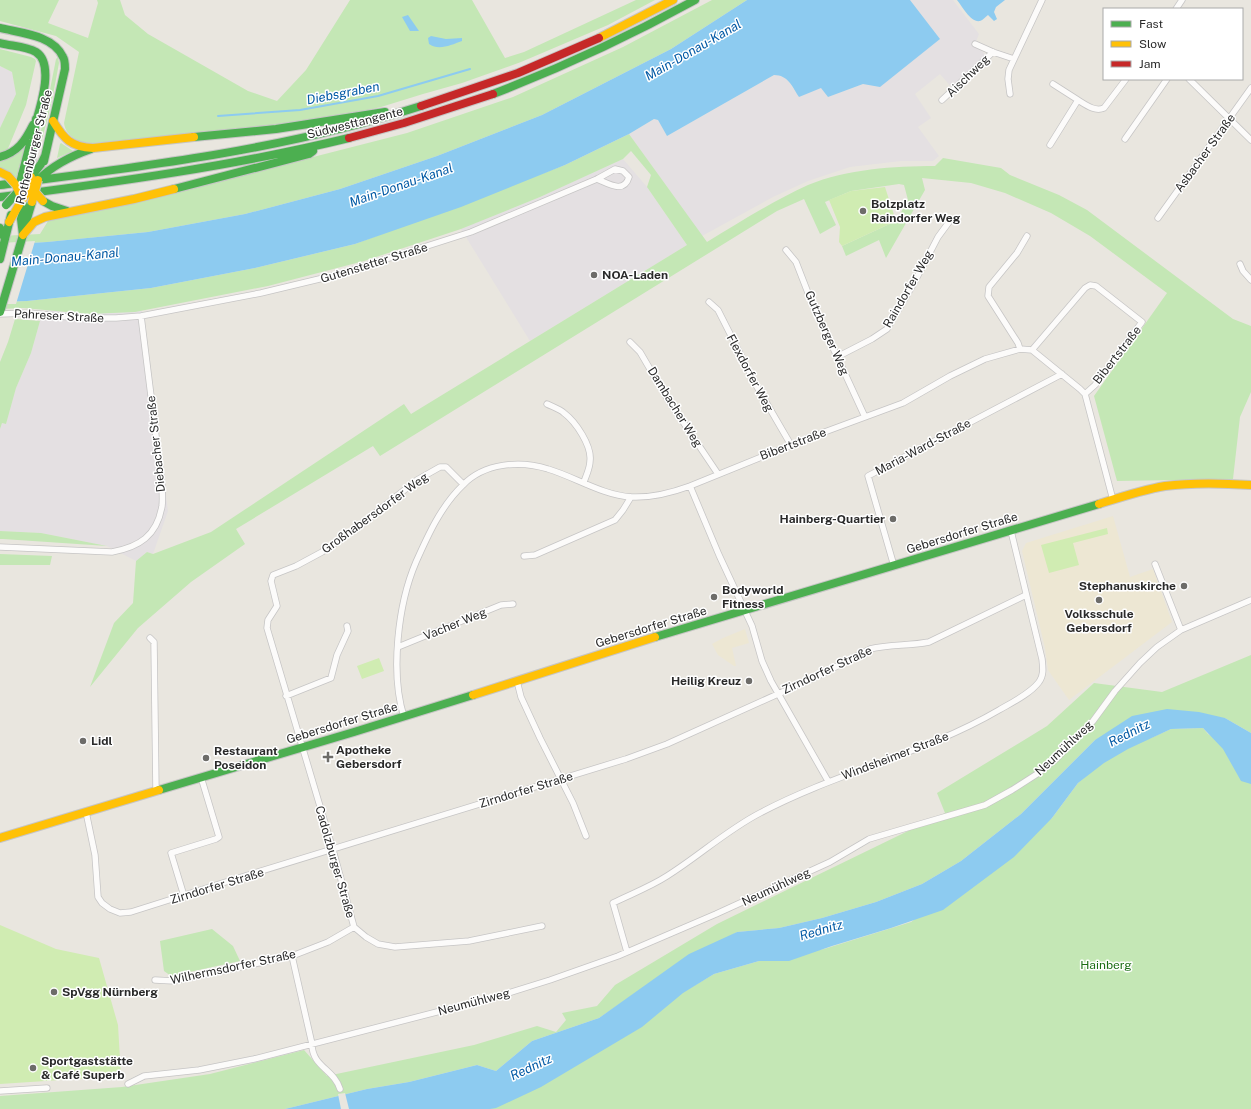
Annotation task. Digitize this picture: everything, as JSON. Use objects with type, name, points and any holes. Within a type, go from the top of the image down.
[{"type":"main road","name":"Südwesttangente","points":[[0,185],[153,164],[246,148],[322,133],[408,110],[466,92],[544,62],[590,42],[673,0]]},
{"type":"main road","name":"Südwesttangente","points":[[0,197],[202,168],[325,144],[418,119],[519,85],[608,46],[695,0]]},
{"type":"main road","name":"Rothenburger Straße","points":[[0,28],[44,39],[54,45],[61,52],[65,60],[66,66],[45,156],[35,175]]},
{"type":"main road","name":"Rothenburger Straße","points":[[0,43],[35,51],[43,58],[46,73],[36,119],[35,175]]},
{"type":"main road","points":[[54,121],[60,132],[70,143],[83,148],[92,148],[276,129],[368,114],[408,110]]},
{"type":"main road","points":[[0,157],[12,153],[20,148],[36,119]]},
{"type":"main road","points":[[23,235],[38,219],[134,199],[272,164],[309,154],[325,144]]},
{"type":"main road","points":[[0,259],[4,235],[18,191],[35,175],[59,162],[92,148]]},
{"type":"main road","points":[[0,172],[8,176],[16,185],[18,191],[14,204]]},
{"type":"main road","points":[[35,175],[34,189],[43,201],[56,208],[75,211]]},
{"type":"main road","points":[[14,204],[34,189]]},
{"type":"main road","name":"Rothenburger Straße","points":[[0,313],[23,235],[34,189]]},
{"type":"main road","points":[[14,204],[24,210],[21,219],[23,235]]},
{"type":"main road","name":"Gebersdorfer Straße","points":[[0,838],[404,717],[745,610],[1113,500],[1153,489],[1180,484],[1207,482],[1251,486]]},
{"type":"street","points":[[1010,94],[1008,79],[1009,70],[1042,0]]},
{"type":"street","name":"Aischweg","points":[[975,44],[1014,59]]},
{"type":"street","name":"Aischweg","points":[[942,100],[993,52]]},
{"type":"street","points":[[1053,84],[1090,107],[1100,110],[1104,108],[1125,80]]},
{"type":"street","points":[[1126,139],[1166,80]]},
{"type":"street","points":[[1190,80],[1251,140]]},
{"type":"street","name":"Asbacher Straße","points":[[1158,218],[1251,88]]},
{"type":"street","points":[[1050,145],[1078,100]]},
{"type":"street","name":"Gutenstetter Straße","points":[[141,316],[261,293],[336,275],[471,232],[597,179],[615,169],[623,171],[629,178],[627,184],[622,187],[616,187],[597,179]]},
{"type":"street","name":"Raindorfer Weg","points":[[837,356],[872,339],[887,329],[914,283],[938,237],[949,222]]},
{"type":"street","points":[[1020,349],[1018,343],[990,301],[987,292],[989,287],[1017,253],[1027,236]]},
{"type":"street","name":"Gutzberger Weg","points":[[786,250],[796,262],[810,298],[865,417]]},
{"type":"street","points":[[1240,264],[1243,271],[1251,280]]},
{"type":"street","name":"Bibertstraße","points":[[1032,350],[1090,285],[1096,286],[1142,322],[1095,385],[1085,394]]},
{"type":"street","name":"Flexdorfer Weg","points":[[709,302],[718,310],[756,385],[791,445]]},
{"type":"street","name":"Pahreser Straße","points":[[0,313],[30,313],[77,318],[116,318],[141,316]]},
{"type":"street","name":"Diebacher Straße","points":[[0,547],[112,552],[128,549],[140,543],[151,534],[158,520],[162,506],[162,484],[141,316]]},
{"type":"street","name":"Dambacher Weg","points":[[630,342],[640,352],[667,398],[718,474]]},
{"type":"street","name":"Bibertstraße","points":[[404,717],[401,705],[397,667],[399,624],[404,597],[414,566],[430,531],[443,509],[463,484],[492,467],[520,464],[548,468],[608,492],[631,497],[663,494],[690,486],[791,445],[903,403],[969,366],[985,359],[1020,349],[1032,350],[1080,388],[1085,394],[1113,500]]},
{"type":"street","name":"Maria-Ward-Straße","points":[[894,566],[868,476],[1062,374]]},
{"type":"street","points":[[547,404],[564,412],[579,429],[586,442],[590,453],[590,461],[584,482]]},
{"type":"street","name":"Großhabersdorfer Weg","points":[[302,748],[267,628],[268,620],[277,606],[271,581],[273,575],[296,566],[322,552],[354,530],[417,480],[440,467],[446,467],[463,484]]},
{"type":"street","points":[[690,486],[725,568],[752,626],[762,661],[778,693],[828,781]]},
{"type":"street","points":[[524,556],[535,555],[615,520],[631,497]]},
{"type":"street","name":"Windsheimer Straße","points":[[627,952],[613,903],[666,877],[736,827],[758,814],[828,781],[899,756],[953,733],[989,716],[1035,687],[1040,681],[1043,671],[1042,659],[1011,531]]},
{"type":"street","points":[[1155,564],[1182,630]]},
{"type":"street","name":"Zirndorfer Straße","points":[[86,812],[94,855],[98,897],[102,904],[110,909],[120,913],[125,913],[562,780],[626,759],[667,744],[820,675],[870,649],[929,642],[1026,595]]},
{"type":"street","name":"Neumühlweg","points":[[128,1084],[144,1076],[199,1070],[254,1059],[499,996],[550,980],[627,952],[716,914],[830,862],[869,839],[985,805],[1037,774],[1056,758],[1093,721],[1140,663],[1157,647],[1182,630],[1251,600]]},
{"type":"street","name":"Vacher Weg","points":[[398,647],[501,605],[513,604]]},
{"type":"street","points":[[286,696],[331,678],[337,655],[348,631],[347,626]]},
{"type":"street","points":[[150,638],[154,642],[156,791]]},
{"type":"street","points":[[517,681],[521,697],[562,780],[586,836]]},
{"type":"street","name":"Cadolzburger Straße","points":[[302,748],[333,850],[354,927],[366,937],[378,944],[395,947],[469,941],[542,926]]},
{"type":"street","points":[[184,896],[171,854],[219,837],[201,777]]},
{"type":"street","name":"Wilhermsdorfer Straße","points":[[155,980],[174,981],[292,956],[328,942],[354,927]]},
{"type":"street","points":[[292,956],[312,1044],[312,1052],[317,1061],[334,1076],[340,1089]]},
{"type":"street","points":[[0,1090],[47,1088]]},
{"type":"shaded area","points":[[910,0],[953,0],[979,34],[975,44],[987,56],[952,88],[940,74],[915,94],[931,118],[918,127],[939,156],[933,161],[901,161],[850,167],[808,181],[773,197],[702,236],[629,134],[654,119],[658,120],[667,136],[774,75],[781,75],[787,79],[799,97],[821,87],[828,97],[863,84],[939,39]]},
{"type":"shaded area","points":[[0,66],[12,72],[16,94],[0,128]]},
{"type":"shaded area","points":[[623,159],[647,187],[687,245],[530,341],[461,229],[540,197]]},
{"type":"shaded area","points":[[46,310],[89,314],[142,311],[168,511],[153,554],[147,552],[136,561],[107,546],[41,533],[0,531],[0,429],[2,423],[6,424],[16,388],[31,353],[40,321]]},
{"type":"shaded area","name":"Volksschule Gebersdorf","points":[[1113,516],[1130,577],[1153,569],[1172,622],[1069,700],[1048,670],[1045,648],[1022,551],[1026,543]]},
{"type":"shaded area","points":[[745,629],[749,643],[732,648],[736,666],[734,666],[718,655],[712,644]]},
{"type":"green space","points":[[0,0],[59,0],[48,23],[88,38],[98,3],[97,0],[120,0],[125,15],[148,34],[248,91],[277,101],[306,70],[350,0],[472,0],[505,58],[524,52],[636,0],[655,0],[608,25],[521,62],[462,83],[381,107],[342,116],[281,125],[94,143],[75,139],[65,128],[64,123],[79,52],[56,36],[0,21]]},
{"type":"green space","points":[[712,0],[747,0],[671,49],[542,115],[437,156],[340,189],[245,214],[148,232],[0,245],[0,236],[40,234],[48,221],[278,166],[407,133],[513,97],[623,47]]},
{"type":"green space","points":[[0,49],[31,57],[36,61],[26,105],[7,151],[0,154],[0,128],[16,94],[12,72],[0,66]]},
{"type":"green space","points":[[58,57],[59,63],[49,112],[43,136],[34,159],[56,59]]},
{"type":"green space","points":[[629,134],[707,242],[757,212],[808,185],[839,175],[855,172],[887,168],[935,166],[943,158],[1001,168],[1010,175],[1059,195],[1087,210],[1233,319],[1251,326],[1251,392],[1240,417],[1233,479],[1117,481],[1094,396],[1167,293],[1090,236],[1051,213],[1005,193],[971,183],[922,178],[925,190],[886,258],[879,240],[846,256],[842,246],[896,221],[908,200],[904,185],[899,184],[851,191],[825,202],[836,225],[820,234],[804,199],[777,211],[380,456],[373,446],[236,529],[245,544],[191,582],[138,628],[90,687],[114,623],[133,603],[136,561],[147,552],[153,554],[211,532],[404,404],[411,414],[687,245],[647,187],[651,175],[631,151],[623,159],[540,197],[461,229],[364,261],[268,286],[135,312],[89,314],[23,308],[0,309],[0,302],[27,301],[151,288],[255,268],[355,244],[565,165]]},
{"type":"green space","points":[[61,143],[73,151],[57,158],[60,144]]},
{"type":"green space","points":[[24,149],[17,178],[0,168],[0,161]]},
{"type":"green space","name":"Bolzplatz Raindorfer Weg","points":[[885,187],[896,221],[842,246],[839,242],[840,227],[829,200],[851,191]]},
{"type":"green space","points":[[15,319],[40,321],[31,353],[16,388],[6,424],[2,423],[0,429],[0,362]]},
{"type":"green space","points":[[1107,528],[1108,534],[1073,543],[1079,565],[1049,573],[1041,545]]},
{"type":"green space","points":[[0,531],[41,533],[107,546],[0,539]]},
{"type":"green space","points":[[0,554],[52,556],[50,565],[0,565]]},
{"type":"green space","points":[[1251,655],[1251,733],[1225,718],[1095,740],[1021,814],[961,861],[922,884],[876,902],[822,918],[779,928],[737,932],[637,992],[599,1018],[532,1041],[496,1071],[477,1065],[409,1082],[367,1089],[285,1109],[0,1109],[0,1096],[122,1087],[210,1074],[304,1050],[327,1076],[474,1045],[537,1026],[556,1032],[566,1020],[562,1013],[597,1006],[615,985],[717,924],[945,813],[937,793],[1047,726],[1094,683],[1162,692]]},
{"type":"green space","points":[[379,658],[384,671],[362,679],[357,666]]},
{"type":"green space","name":"Hainberg","points":[[1203,728],[1208,734],[1251,760],[1251,1109],[485,1109],[714,974],[759,961],[824,949],[911,922],[1052,818],[1078,783],[1119,747],[1151,738],[1171,729]]},
{"type":"green space","name":"SpVgg Nürnberg","points":[[0,925],[56,949],[99,958],[118,1025],[121,1076],[0,1084]]},
{"type":"green space","points":[[212,929],[233,946],[240,961],[171,976],[164,971],[160,941]]},
{"type":"water","name":"Main-Donau-Kanal","points":[[747,0],[910,0],[940,39],[880,87],[863,84],[828,97],[821,88],[799,97],[792,85],[786,79],[779,75],[774,75],[667,136],[658,120],[654,119],[629,134],[565,165],[461,207],[355,244],[255,268],[151,288],[27,301],[0,302],[0,245],[148,232],[245,214],[340,189],[437,156],[542,115],[671,49]]},
{"type":"water","points":[[957,0],[1005,0],[996,7],[994,12],[997,19],[994,21],[988,15],[982,20],[977,21],[970,17]]},
{"type":"water","points":[[408,15],[419,31],[410,31],[402,17]]},
{"type":"water","points":[[431,36],[446,39],[462,38],[462,41],[445,47],[437,47],[429,44],[428,38]]},
{"type":"water","name":"Rednitz","points":[[1167,709],[1199,712],[1225,718],[1251,733],[1251,784],[1241,781],[1223,749],[1203,728],[1171,729],[1128,749],[1104,763],[1078,783],[1052,818],[1014,857],[943,910],[789,961],[759,961],[714,974],[683,993],[642,1027],[541,1087],[496,1108],[285,1109],[367,1089],[409,1082],[477,1065],[496,1071],[532,1041],[599,1018],[689,954],[737,932],[779,928],[822,918],[876,902],[922,884],[961,861],[1021,814],[1095,740],[1132,716]]},
{"type":"pier","points":[[35,241],[16,304],[0,304],[0,243]]},
{"type":"pier","points":[[345,1093],[349,1109],[341,1109],[338,1094]]},
{"type":"waterway","name":"Diebsgraben","points":[[218,116],[300,110],[378,96],[470,69]]},
{"type":"traffic: fast","points":[[493,94],[596,50],[695,0]]},
{"type":"traffic: fast","points":[[0,28],[44,39],[58,50],[64,60],[65,69],[44,161]]},
{"type":"traffic: fast","points":[[0,43],[32,50],[42,58],[45,66],[43,98],[35,125]]},
{"type":"traffic: fast","points":[[0,185],[159,164],[265,146],[369,121],[421,106]]},
{"type":"traffic: fast","points":[[194,137],[276,129],[385,112]]},
{"type":"traffic: fast","points":[[31,177],[36,119]]},
{"type":"traffic: fast","points":[[0,157],[16,149],[27,136],[33,125]]},
{"type":"traffic: fast","points":[[0,197],[132,179],[219,165],[349,138]]},
{"type":"traffic: fast","points":[[22,175],[30,144]]},
{"type":"traffic: fast","points":[[38,180],[63,162],[91,149]]},
{"type":"traffic: fast","points":[[174,189],[309,154],[313,151]]},
{"type":"traffic: fast","points":[[31,177],[45,156]]},
{"type":"traffic: fast","points":[[18,191],[22,175]]},
{"type":"traffic: fast","points":[[6,205],[31,177]]},
{"type":"traffic: fast","points":[[22,200],[24,210],[21,219],[23,235]]},
{"type":"traffic: fast","points":[[43,201],[67,211]]},
{"type":"traffic: fast","points":[[23,232],[32,202]]},
{"type":"traffic: fast","points":[[0,259],[11,215]]},
{"type":"traffic: fast","points":[[0,228],[5,239]]},
{"type":"traffic: fast","points":[[0,312],[23,235]]},
{"type":"traffic: fast","points":[[655,637],[1099,504]]},
{"type":"traffic: fast","points":[[159,790],[473,695]]},
{"type":"traffic: slow","points":[[599,38],[673,0]]},
{"type":"traffic: slow","points":[[53,121],[61,133],[69,141],[79,146],[93,148],[194,137]]},
{"type":"traffic: slow","points":[[0,172],[8,176]]},
{"type":"traffic: slow","points":[[8,176],[16,185],[22,200],[32,186],[31,177]]},
{"type":"traffic: slow","points":[[32,202],[38,180]]},
{"type":"traffic: slow","points":[[23,235],[34,222],[45,217],[134,199],[174,189]]},
{"type":"traffic: slow","points":[[35,192],[43,201]]},
{"type":"traffic: slow","points":[[9,222],[22,200]]},
{"type":"traffic: slow","points":[[1099,504],[1165,486],[1208,483],[1251,485]]},
{"type":"traffic: slow","points":[[473,695],[655,637]]},
{"type":"traffic: slow","points":[[0,838],[159,790]]},
{"type":"traffic: jam","points":[[421,106],[518,73],[599,38]]},
{"type":"traffic: jam","points":[[349,138],[404,123],[493,94]]},
{"type":"place","name":"Bolzplatz Raindorfer Weg","points":[[863,211]]},
{"type":"place","name":"NOA-Laden","points":[[594,275]]},
{"type":"place","name":"Hainberg-Quartier","points":[[893,519]]},
{"type":"place","name":"Stephanuskirche","points":[[1184,586]]},
{"type":"place","name":"Bodyworld Fitness","points":[[714,597]]},
{"type":"place","name":"Volksschule Gebersdorf","points":[[1099,600]]},
{"type":"place","name":"Heilig Kreuz","points":[[749,681]]},
{"type":"place","name":"Lidl","points":[[83,741]]},
{"type":"place","name":"Apotheke Gebersdorf","points":[[328,757]]},
{"type":"place","name":"Restaurant Poseidon","points":[[206,758]]},
{"type":"place","name":"SpVgg Nürnberg","points":[[54,992]]},
{"type":"place","name":"Sportgaststätte & Café Superb","points":[[33,1068]]}]
